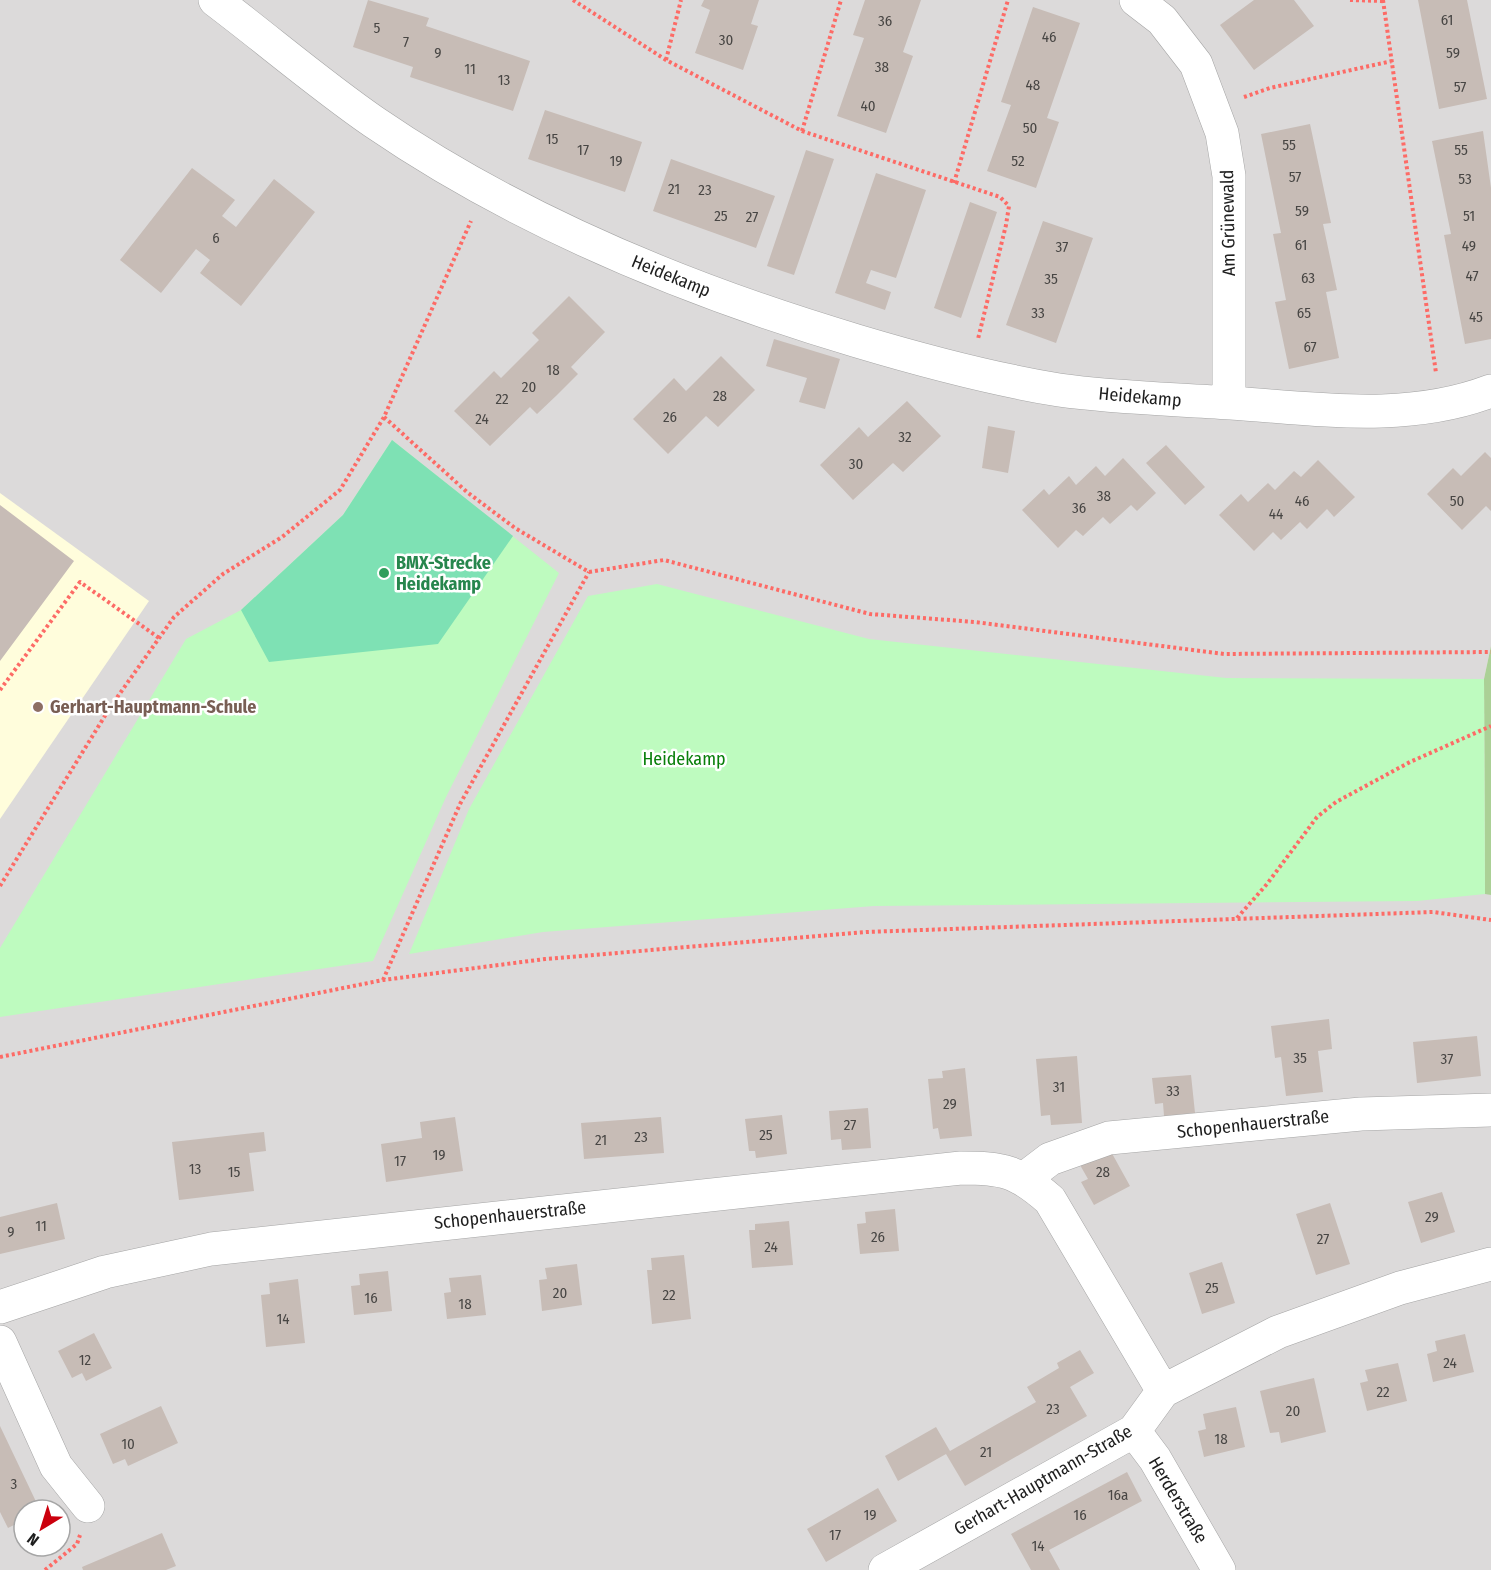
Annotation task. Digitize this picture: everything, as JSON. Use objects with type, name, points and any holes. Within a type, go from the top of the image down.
[{"type":"street","name":"Heidekamp","points":[[215,0],[374,122],[485,190],[599,247],[785,320],[929,362],[1059,390],[1162,400],[1313,410],[1395,412],[1441,406],[1491,391]]},
{"type":"street","name":"Am Grünewald","points":[[1136,0],[1162,20],[1196,64],[1222,133],[1229,176],[1229,403]]},
{"type":"street","name":"Schopenhauerstraße","points":[[1025,1178],[1050,1159],[1109,1138],[1361,1114],[1491,1110]]},
{"type":"street","name":"Schopenhauerstraße","points":[[0,1307],[105,1272],[211,1249],[961,1168],[994,1168],[1025,1178],[1050,1200],[1163,1391]]},
{"type":"street","name":"Gerhart-Hauptmann-Straße","points":[[885,1570],[1134,1431],[1163,1391],[1278,1332],[1400,1288],[1491,1264]]},
{"type":"street","points":[[0,1342],[56,1466],[88,1506]]},
{"type":"street","name":"Herderstraße","points":[[1134,1431],[1155,1459],[1219,1570]]},
{"type":"path","points":[[573,0],[666,60],[802,131],[1000,197],[1009,206],[1006,225],[975,348]]},
{"type":"path","points":[[666,60],[681,0]]},
{"type":"path","points":[[802,131],[841,0]]},
{"type":"path","points":[[954,183],[1008,0]]},
{"type":"path","points":[[1350,0],[1383,0],[1441,406]]},
{"type":"path","points":[[1212,108],[1270,88],[1392,61]]},
{"type":"path","points":[[0,886],[111,706],[174,617],[223,574],[282,537],[340,490],[384,417],[485,190]]},
{"type":"path","points":[[384,417],[467,492],[515,528],[589,572],[664,560],[870,614],[975,622],[1224,654],[1491,652]]},
{"type":"path","points":[[383,980],[460,804],[589,572]]},
{"type":"path","points":[[0,690],[80,582],[159,638]]},
{"type":"path","points":[[1236,919],[1267,884],[1317,817],[1330,807],[1410,762],[1491,726]]},
{"type":"path","points":[[0,1057],[383,980],[545,958],[866,932],[1433,912],[1491,921]]},
{"type":"path","points":[[45,1570],[77,1544],[88,1506]]},
{"type":"shaded area","points":[[0,0],[1491,0],[1491,646],[1484,679],[1485,893],[1491,895],[1491,1570],[0,1570]]},
{"type":"shaded area","name":"Gerhart-Hauptmann-Schule","points":[[0,493],[149,601],[0,819]]},
{"type":"green space","points":[[392,440],[559,573],[446,797],[373,961],[0,1017],[0,948],[186,639],[241,610],[343,515]]},
{"type":"green space","name":"BMX-Strecke Heidekamp","points":[[392,440],[513,536],[438,644],[269,662],[241,610],[343,515]]},
{"type":"green space","name":"Heidekamp","points":[[657,584],[869,639],[1226,678],[1484,679],[1485,894],[1417,901],[874,906],[543,932],[409,954],[469,809],[588,596]]},
{"type":"green space","points":[[1491,646],[1491,895],[1485,894],[1484,679]]},
{"type":"building","points":[[368,0],[429,18],[426,26],[530,61],[513,111],[410,77],[413,67],[353,47]]},
{"type":"building","points":[[704,0],[759,0],[751,24],[758,26],[743,70],[695,53],[710,10],[701,6]]},
{"type":"building","points":[[865,0],[921,0],[903,52],[913,56],[886,133],[837,116],[864,38],[853,35]]},
{"type":"building","points":[[1254,0],[1294,0],[1314,26],[1254,70],[1220,25]]},
{"type":"building","points":[[1418,0],[1467,0],[1487,99],[1439,109]]},
{"type":"building","points":[[1033,7],[1080,23],[1047,118],[1059,122],[1036,188],[987,171],[1011,105],[1001,102]]},
{"type":"building","points":[[545,110],[642,142],[625,192],[528,159]]},
{"type":"building","points":[[1310,124],[1331,223],[1323,224],[1337,290],[1326,292],[1339,358],[1289,369],[1275,302],[1286,300],[1273,234],[1281,233],[1261,134]]},
{"type":"building","points":[[1483,131],[1491,188],[1491,339],[1465,344],[1444,235],[1451,234],[1432,141]]},
{"type":"building","points":[[806,150],[834,159],[794,275],[767,266]]},
{"type":"building","points":[[671,159],[775,196],[756,248],[653,211]]},
{"type":"building","points":[[192,168],[235,200],[222,216],[236,227],[274,179],[315,212],[241,306],[200,273],[210,260],[196,249],[161,293],[120,260]]},
{"type":"building","points":[[876,173],[926,190],[896,278],[871,270],[866,283],[891,292],[885,310],[835,293]]},
{"type":"building","points":[[970,202],[997,212],[961,318],[934,308]]},
{"type":"building","points":[[1043,221],[1093,238],[1056,343],[1006,325]]},
{"type":"building","points":[[569,296],[605,332],[571,367],[578,374],[557,395],[537,414],[530,407],[490,446],[454,411],[494,371],[501,378],[539,340],[532,333]]},
{"type":"building","points":[[774,339],[840,359],[825,409],[799,402],[807,378],[766,366]]},
{"type":"building","points":[[721,356],[755,390],[718,427],[706,416],[668,454],[633,419],[674,378],[686,391]]},
{"type":"building","points":[[907,401],[941,436],[903,472],[893,463],[853,500],[820,465],[859,427],[868,437]]},
{"type":"building","points":[[988,426],[1015,431],[1008,473],[982,468]]},
{"type":"building","points":[[1166,445],[1205,487],[1185,505],[1146,463]]},
{"type":"building","points":[[1485,452],[1491,458],[1491,511],[1486,506],[1462,530],[1427,494],[1453,468],[1461,476]]},
{"type":"building","points":[[1123,458],[1156,493],[1137,511],[1131,505],[1110,524],[1103,517],[1083,536],[1076,530],[1058,548],[1022,510],[1044,489],[1049,495],[1069,476],[1076,485],[1096,466],[1105,476]]},
{"type":"building","points":[[1318,460],[1355,497],[1334,517],[1327,509],[1307,529],[1300,522],[1281,540],[1273,532],[1254,551],[1219,515],[1241,494],[1248,502],[1268,483],[1275,490],[1294,471],[1301,477]]},
{"type":"building","points":[[0,505],[74,561],[0,661]]},
{"type":"building","points":[[1329,1019],[1332,1049],[1318,1051],[1323,1092],[1286,1096],[1281,1057],[1275,1058],[1271,1026]]},
{"type":"building","points":[[1477,1036],[1481,1076],[1417,1083],[1413,1042]]},
{"type":"building","points":[[1077,1056],[1082,1123],[1051,1125],[1050,1115],[1041,1116],[1036,1059]]},
{"type":"building","points":[[965,1068],[972,1136],[940,1139],[938,1128],[933,1129],[928,1079],[943,1078],[942,1071]]},
{"type":"building","points":[[1191,1075],[1195,1113],[1164,1116],[1163,1103],[1155,1104],[1152,1078]]},
{"type":"building","points":[[868,1108],[871,1148],[842,1150],[841,1139],[831,1140],[829,1111]]},
{"type":"building","points":[[782,1115],[787,1154],[756,1158],[755,1151],[749,1151],[745,1119]]},
{"type":"building","points":[[455,1117],[463,1171],[386,1182],[381,1144],[422,1138],[420,1122]]},
{"type":"building","points":[[661,1117],[664,1153],[584,1159],[581,1123]]},
{"type":"building","points":[[264,1132],[266,1151],[249,1153],[254,1191],[179,1200],[172,1142]]},
{"type":"building","points":[[1109,1148],[1130,1186],[1094,1205],[1081,1182],[1088,1179],[1080,1165]]},
{"type":"building","points":[[1442,1192],[1455,1232],[1421,1243],[1408,1202]]},
{"type":"building","points":[[57,1203],[65,1239],[0,1254],[0,1217]]},
{"type":"building","points":[[1330,1203],[1350,1264],[1316,1275],[1296,1214]]},
{"type":"building","points":[[895,1209],[899,1251],[860,1254],[857,1224],[866,1223],[865,1212]]},
{"type":"building","points":[[789,1221],[793,1265],[752,1268],[749,1230],[755,1230],[755,1224]]},
{"type":"building","points":[[684,1255],[691,1319],[652,1324],[647,1270],[652,1270],[651,1258]]},
{"type":"building","points":[[1222,1262],[1235,1303],[1202,1314],[1189,1273]]},
{"type":"building","points":[[577,1264],[582,1305],[542,1311],[539,1280],[547,1279],[545,1268]]},
{"type":"building","points":[[388,1271],[392,1311],[354,1315],[351,1286],[360,1285],[359,1274]]},
{"type":"building","points":[[481,1275],[486,1315],[447,1319],[444,1293],[451,1292],[449,1278]]},
{"type":"building","points":[[298,1279],[305,1343],[266,1347],[261,1295],[270,1294],[269,1283]]},
{"type":"building","points":[[94,1333],[112,1368],[86,1381],[82,1373],[72,1378],[58,1351]]},
{"type":"building","points":[[1465,1334],[1474,1372],[1433,1382],[1427,1354],[1437,1351],[1435,1341]]},
{"type":"building","points":[[1080,1350],[1094,1373],[1070,1387],[1087,1416],[965,1486],[946,1454],[898,1481],[885,1456],[936,1427],[950,1451],[1036,1402],[1027,1387],[1059,1368],[1057,1363]]},
{"type":"building","points":[[1398,1363],[1407,1401],[1367,1411],[1360,1383],[1368,1381],[1365,1370]]},
{"type":"building","points":[[1314,1378],[1326,1432],[1281,1443],[1279,1432],[1270,1433],[1260,1391]]},
{"type":"building","points":[[161,1406],[178,1443],[128,1466],[125,1459],[113,1464],[100,1434]]},
{"type":"building","points":[[1236,1407],[1245,1447],[1204,1457],[1198,1431],[1206,1429],[1203,1414]]},
{"type":"building","points":[[0,1426],[34,1498],[12,1498],[12,1526],[8,1528],[0,1512]]},
{"type":"building","points":[[1127,1472],[1142,1501],[1049,1550],[1060,1570],[1031,1570],[1011,1534]]},
{"type":"building","points":[[878,1488],[897,1521],[826,1562],[807,1529]]},
{"type":"building","points":[[162,1533],[176,1566],[166,1570],[83,1570],[82,1567]]},
{"type":"place","name":"BMX-Strecke Heidekamp","points":[[384,573]]},
{"type":"place","name":"Gerhart-Hauptmann-Schule","points":[[38,707]]}]
